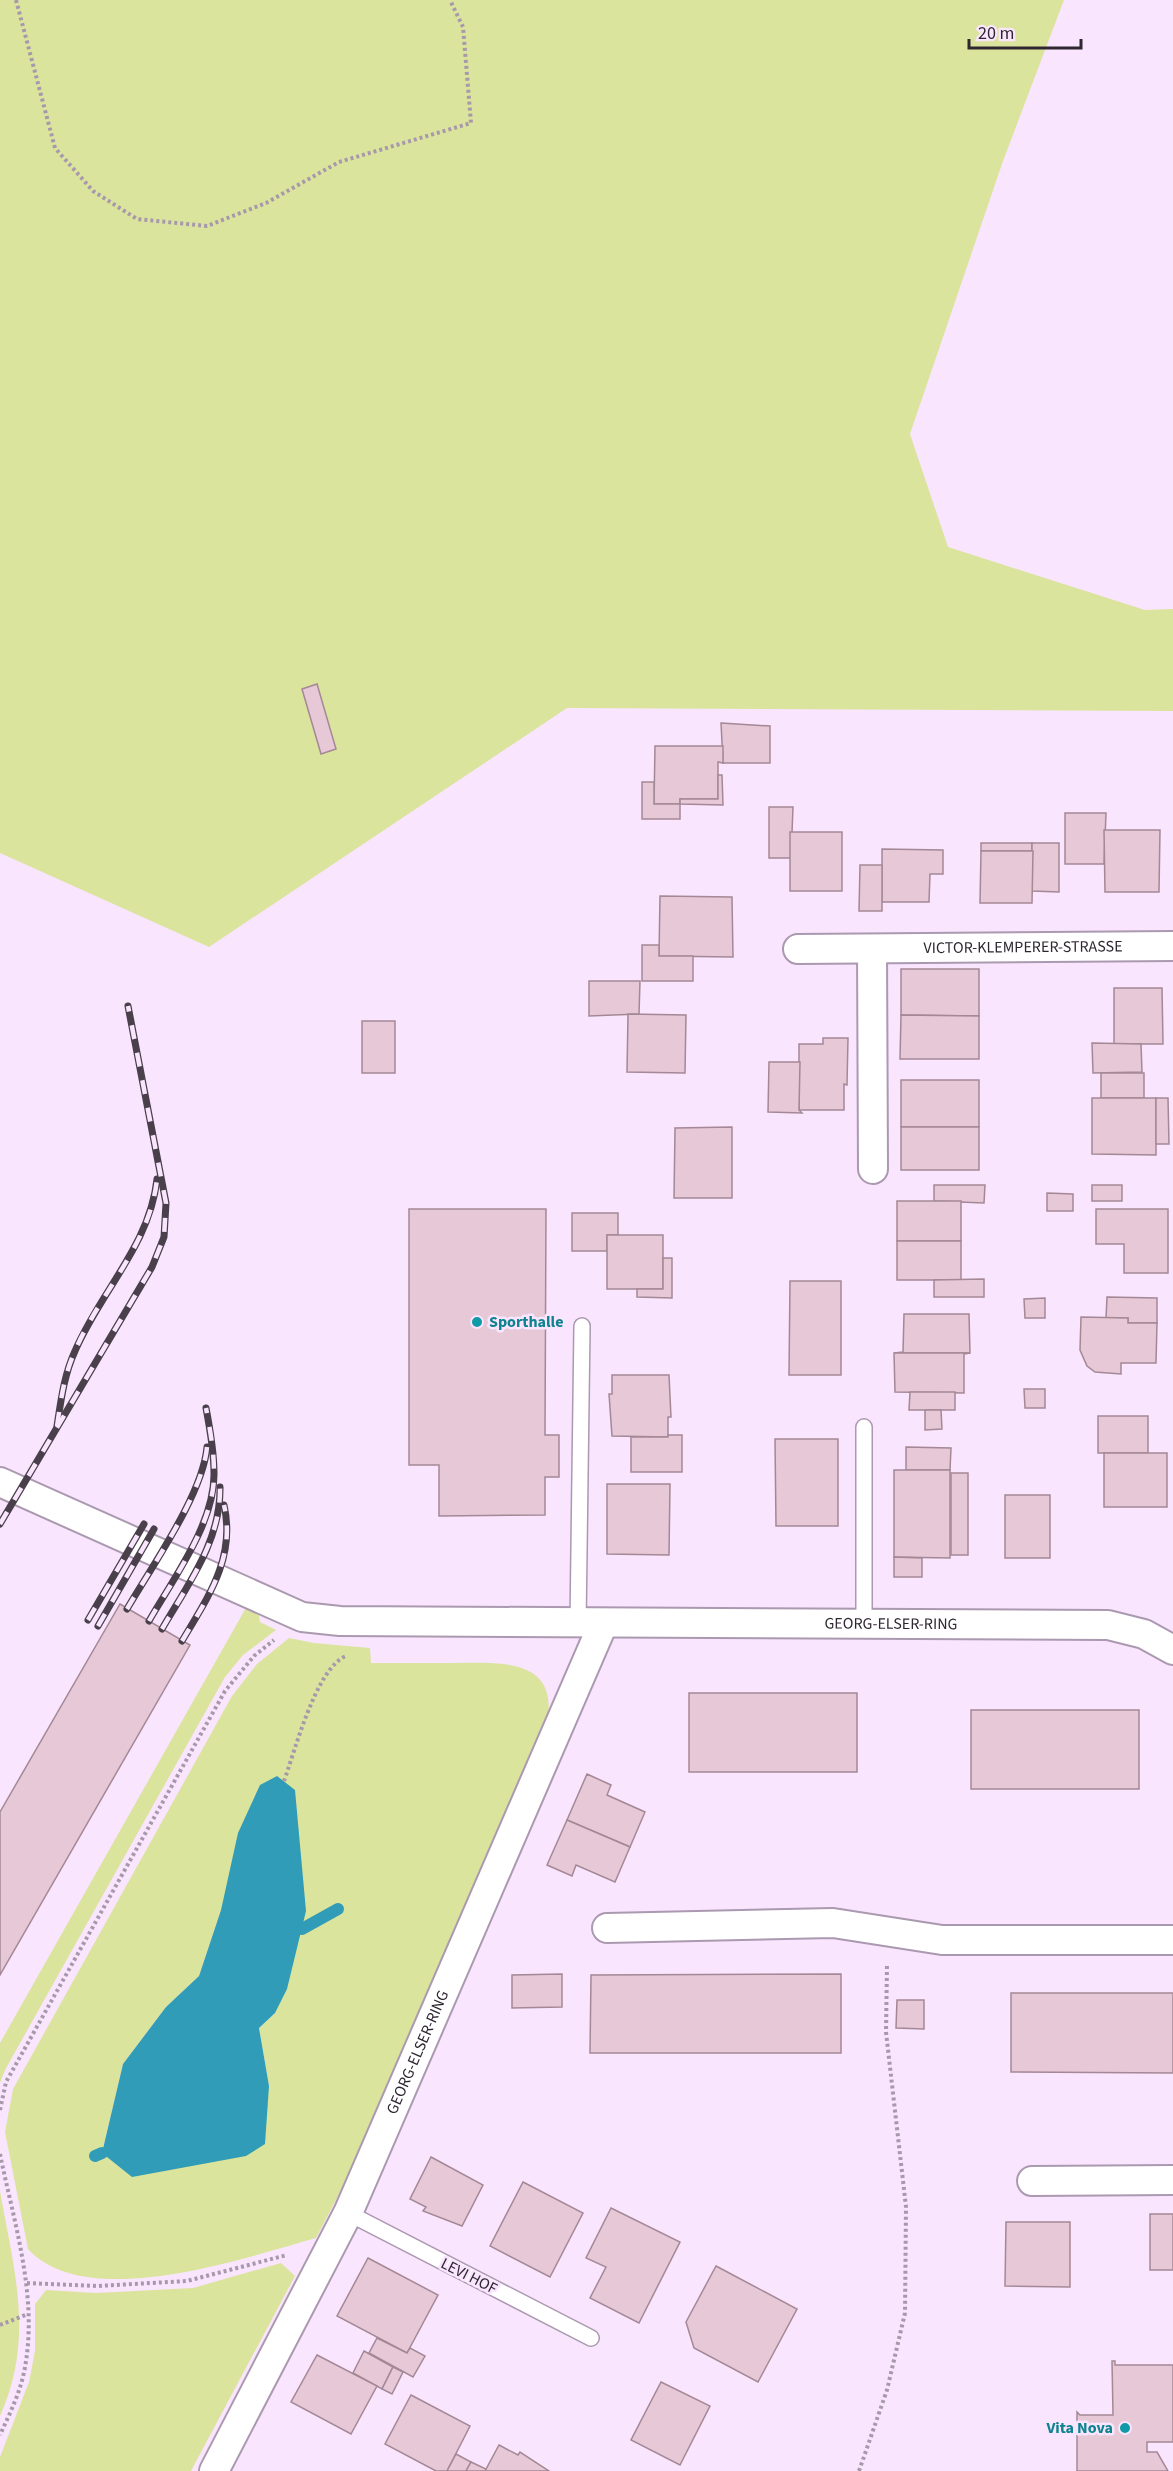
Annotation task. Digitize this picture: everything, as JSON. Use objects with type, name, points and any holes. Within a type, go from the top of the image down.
[{"type":"street","name":"VICTOR-KLEMPERER-STRASSE","points":[[798,949],[1173,946]]},
{"type":"street","points":[[872,949],[873,1169]]},
{"type":"street","name":"GEORG-ELSER-RING","points":[[0,1482],[302,1617],[340,1621],[591,1624],[1108,1625],[1144,1634],[1173,1650]]},
{"type":"street","name":"GEORG-ELSER-RING","points":[[214,2471],[348,2213],[591,1624]]},
{"type":"street","points":[[607,1928],[833,1923],[942,1940],[1173,1940]]},
{"type":"street","points":[[1032,2181],[1173,2180]]},
{"type":"lane","points":[[582,1326],[591,1624]]},
{"type":"lane","points":[[864,1427],[864,1626]]},
{"type":"lane","name":"LEVI HOF","points":[[348,2213],[591,2338]]},
{"type":"path","points":[[16,0],[55,148],[93,191],[137,219],[207,226],[266,203],[339,162],[471,123],[463,27],[450,0]]},
{"type":"path","points":[[0,2110],[6,2082],[225,1691],[254,1656],[302,1617]]},
{"type":"path","points":[[284,1781],[316,1695],[336,1660],[354,1654]]},
{"type":"path","points":[[859,2471],[887,2390],[905,2313],[906,2207],[886,2032],[887,1932]]},
{"type":"path","points":[[0,2154],[27,2283],[28,2314],[26,2366],[20,2391],[0,2435]]},
{"type":"path","points":[[27,2283],[98,2286],[187,2281],[288,2255],[325,2260]]},
{"type":"path","points":[[0,2325],[28,2314]]},
{"type":"green space","points":[[0,0],[1064,0],[1003,161],[910,434],[948,547],[1145,610],[1173,609],[1173,711],[567,708],[209,947],[0,853]]},
{"type":"green space","points":[[247,1606],[258,1611],[260,1622],[276,1630],[243,1655],[225,1677],[5,2070],[0,2083],[0,2043]]},
{"type":"green space","points":[[289,1638],[314,1643],[370,1648],[371,1663],[508,1665],[536,1676],[545,1687],[549,1703],[547,1725],[369,2137],[316,2238],[209,2267],[167,2275],[126,2279],[87,2277],[54,2268],[28,2249],[5,2132],[13,2089],[232,1696],[257,1664]],"holes":[[[221,1910],[275,2013],[259,2028],[269,2086],[102,2153],[123,2064],[166,2007],[199,1976]]]},
{"type":"green space","points":[[0,2191],[15,2277],[19,2332],[17,2359],[11,2387],[0,2416]]},
{"type":"green space","points":[[281,2263],[295,2276],[191,2471],[0,2471],[0,2457],[29,2382],[35,2351],[35,2304],[46,2290],[96,2293],[193,2288]]},
{"type":"water","points":[[277,1776],[295,1790],[306,1911],[287,1989],[275,2013],[259,2028],[269,2086],[265,2144],[246,2156],[132,2177],[102,2153],[123,2064],[166,2007],[199,1976],[221,1910],[238,1833],[260,1785]]},
{"type":"building","points":[[317,684],[336,749],[321,754],[302,689]]},
{"type":"building","points":[[721,723],[770,726],[770,763],[723,763]]},
{"type":"building","points":[[655,746],[723,746],[723,763],[718,762],[718,799],[680,799],[680,804],[654,804]]},
{"type":"building","points":[[718,775],[722,775],[723,805],[680,804],[680,799],[718,799]]},
{"type":"building","points":[[642,782],[654,782],[654,804],[680,804],[680,819],[642,819]]},
{"type":"building","points":[[769,807],[793,807],[791,858],[769,858]]},
{"type":"building","points":[[1065,813],[1106,813],[1104,864],[1065,864]]},
{"type":"building","points":[[1104,830],[1160,830],[1159,892],[1105,892]]},
{"type":"building","points":[[790,832],[842,832],[842,891],[790,891]]},
{"type":"building","points":[[981,843],[1032,843],[1032,851],[981,851]]},
{"type":"building","points":[[1032,843],[1059,843],[1059,892],[1032,891]]},
{"type":"building","points":[[882,849],[943,850],[943,874],[930,874],[929,902],[882,902]]},
{"type":"building","points":[[981,851],[1033,851],[1032,903],[980,903]]},
{"type":"building","points":[[860,865],[882,865],[882,911],[859,911]]},
{"type":"building","points":[[660,896],[732,897],[733,957],[659,956]]},
{"type":"building","points":[[642,945],[659,945],[659,956],[693,956],[693,981],[642,981]]},
{"type":"building","points":[[901,969],[979,969],[979,1016],[901,1015]]},
{"type":"building","points":[[589,981],[640,981],[639,1014],[589,1016]]},
{"type":"building","points":[[1114,988],[1162,988],[1163,1044],[1114,1044]]},
{"type":"building","points":[[628,1014],[686,1015],[685,1073],[627,1072]]},
{"type":"building","points":[[901,1015],[979,1016],[979,1059],[900,1059]]},
{"type":"building","points":[[362,1021],[395,1021],[395,1073],[362,1073]]},
{"type":"building","points":[[823,1038],[848,1038],[844,1110],[799,1110],[799,1044],[823,1044]]},
{"type":"building","points":[[1092,1043],[1141,1044],[1142,1072],[1093,1073]]},
{"type":"building","points":[[769,1062],[800,1062],[799,1110],[802,1113],[768,1112]]},
{"type":"building","points":[[1101,1073],[1144,1073],[1144,1098],[1101,1098]]},
{"type":"building","points":[[901,1080],[979,1080],[979,1127],[901,1127]]},
{"type":"building","points":[[1092,1098],[1156,1098],[1156,1155],[1092,1154]]},
{"type":"building","points":[[1156,1098],[1168,1098],[1169,1144],[1156,1144]]},
{"type":"building","points":[[732,1127],[732,1198],[674,1198],[675,1128]]},
{"type":"building","points":[[901,1127],[979,1127],[979,1170],[901,1170]]},
{"type":"building","points":[[934,1185],[985,1185],[984,1203],[934,1201]]},
{"type":"building","points":[[1092,1185],[1122,1185],[1122,1201],[1092,1201]]},
{"type":"building","points":[[1047,1193],[1073,1194],[1073,1211],[1047,1211]]},
{"type":"building","points":[[897,1201],[961,1201],[961,1241],[897,1241]]},
{"type":"building","name":"Sporthalle","points":[[409,1209],[546,1209],[545,1435],[559,1435],[559,1477],[545,1477],[545,1515],[439,1516],[439,1465],[409,1465]]},
{"type":"building","points":[[1096,1209],[1168,1209],[1168,1273],[1124,1273],[1124,1244],[1096,1244]]},
{"type":"building","points":[[572,1213],[618,1213],[618,1235],[607,1235],[607,1251],[572,1251]]},
{"type":"building","points":[[607,1235],[663,1235],[663,1289],[607,1289]]},
{"type":"building","points":[[897,1241],[961,1241],[961,1280],[897,1280]]},
{"type":"building","points":[[663,1258],[672,1258],[672,1298],[637,1297],[637,1289],[663,1289]]},
{"type":"building","points":[[984,1279],[984,1297],[934,1297],[934,1280]]},
{"type":"building","points":[[790,1281],[841,1281],[841,1375],[789,1375]]},
{"type":"building","points":[[1107,1297],[1157,1298],[1157,1323],[1128,1323],[1128,1318],[1106,1318]]},
{"type":"building","points":[[1045,1298],[1045,1318],[1025,1318],[1024,1299]]},
{"type":"building","points":[[904,1314],[969,1314],[970,1353],[894,1353],[903,1352]]},
{"type":"building","points":[[1081,1317],[1128,1318],[1128,1323],[1157,1323],[1156,1363],[1121,1363],[1121,1374],[1095,1372],[1087,1366],[1080,1350]]},
{"type":"building","points":[[894,1353],[970,1353],[964,1354],[964,1393],[895,1392]]},
{"type":"building","points":[[612,1375],[669,1375],[671,1417],[668,1417],[668,1437],[612,1436],[609,1394],[612,1394]]},
{"type":"building","points":[[1024,1389],[1045,1389],[1045,1408],[1025,1408]]},
{"type":"building","points":[[910,1392],[955,1392],[955,1410],[909,1410]]},
{"type":"building","points":[[925,1410],[941,1410],[942,1429],[925,1430]]},
{"type":"building","points":[[1098,1416],[1148,1416],[1148,1453],[1098,1453]]},
{"type":"building","points":[[668,1435],[682,1435],[682,1472],[631,1472],[631,1437],[668,1437]]},
{"type":"building","points":[[775,1439],[838,1439],[838,1526],[776,1526]]},
{"type":"building","points":[[906,1447],[951,1448],[950,1470],[906,1470]]},
{"type":"building","points":[[1104,1453],[1167,1453],[1167,1507],[1104,1507]]},
{"type":"building","points":[[894,1470],[950,1470],[950,1558],[894,1557]]},
{"type":"building","points":[[951,1473],[968,1473],[968,1555],[951,1555]]},
{"type":"building","points":[[607,1484],[670,1484],[669,1555],[607,1554]]},
{"type":"building","points":[[1005,1495],[1050,1495],[1050,1558],[1005,1558]]},
{"type":"building","points":[[894,1557],[922,1558],[922,1577],[894,1577]]},
{"type":"building","points":[[120,1604],[190,1645],[0,1975],[0,1812]]},
{"type":"building","points":[[689,1693],[857,1693],[857,1772],[689,1772]]},
{"type":"building","points":[[971,1710],[1139,1710],[1139,1789],[971,1789]]},
{"type":"building","points":[[587,1774],[611,1785],[607,1795],[645,1812],[630,1847],[567,1820]]},
{"type":"building","points":[[567,1820],[630,1847],[615,1882],[576,1865],[572,1876],[547,1865]]},
{"type":"building","points":[[562,1974],[562,2007],[512,2008],[512,1975]]},
{"type":"building","points":[[841,1974],[841,2053],[590,2053],[591,1975]]},
{"type":"building","points":[[1011,1993],[1173,1993],[1173,2073],[1011,2072]]},
{"type":"building","points":[[897,2000],[924,2000],[924,2029],[896,2028]]},
{"type":"building","points":[[431,2157],[483,2185],[462,2226],[423,2211],[426,2207],[410,2199]]},
{"type":"building","points":[[523,2182],[583,2213],[550,2277],[490,2246]]},
{"type":"building","points":[[611,2208],[680,2242],[639,2323],[590,2298],[606,2267],[586,2258]]},
{"type":"building","points":[[1150,2214],[1173,2214],[1173,2270],[1150,2270]]},
{"type":"building","points":[[1006,2222],[1070,2222],[1070,2287],[1005,2286]]},
{"type":"building","points":[[368,2258],[438,2295],[407,2353],[337,2316]]},
{"type":"building","points":[[716,2266],[797,2309],[758,2382],[694,2348],[686,2322]]},
{"type":"building","points":[[377,2338],[407,2353],[410,2348],[425,2356],[413,2377],[369,2353]]},
{"type":"building","points":[[364,2351],[393,2367],[382,2389],[353,2373]]},
{"type":"building","points":[[317,2355],[377,2386],[351,2434],[291,2402]]},
{"type":"building","name":"Vita Nova","points":[[1112,2361],[1115,2361],[1115,2365],[1173,2365],[1173,2442],[1147,2442],[1147,2452],[1157,2452],[1168,2471],[1077,2471],[1077,2412],[1080,2415],[1113,2415]]},
{"type":"building","points":[[393,2367],[403,2372],[392,2394],[382,2389]]},
{"type":"building","points":[[661,2382],[710,2406],[680,2465],[631,2440]]},
{"type":"building","points":[[411,2395],[470,2426],[447,2471],[436,2471],[385,2444]]},
{"type":"building","points":[[499,2445],[518,2455],[520,2452],[549,2471],[485,2471]]},
{"type":"building","points":[[456,2454],[471,2462],[466,2471],[447,2471]]},
{"type":"building","points":[[471,2462],[486,2469],[485,2471],[466,2471]]},
{"type":"waterway","points":[[302,1929],[338,1909]]},
{"type":"waterway","points":[[95,2156],[102,2153]]},
{"type":"railway","points":[[0,1524],[152,1267],[164,1237],[166,1203],[128,1006]]},
{"type":"railway","points":[[57,1426],[63,1388],[71,1360],[85,1329],[135,1247],[145,1225],[157,1179]]},
{"type":"railway","points":[[149,1621],[191,1550],[208,1511],[214,1473],[213,1448],[206,1408]]},
{"type":"railway","points":[[127,1609],[187,1508],[203,1466],[207,1447]]},
{"type":"railway","points":[[162,1629],[192,1579],[209,1544],[219,1507],[220,1487]]},
{"type":"railway","points":[[182,1641],[210,1593],[223,1560],[227,1524],[224,1505]]},
{"type":"railway","points":[[88,1620],[144,1524]]},
{"type":"railway","points":[[98,1626],[154,1529]]},
{"type":"place","name":"Sporthalle","points":[[477,1322]]},
{"type":"place","name":"Vita Nova","points":[[1125,2428]]}]
